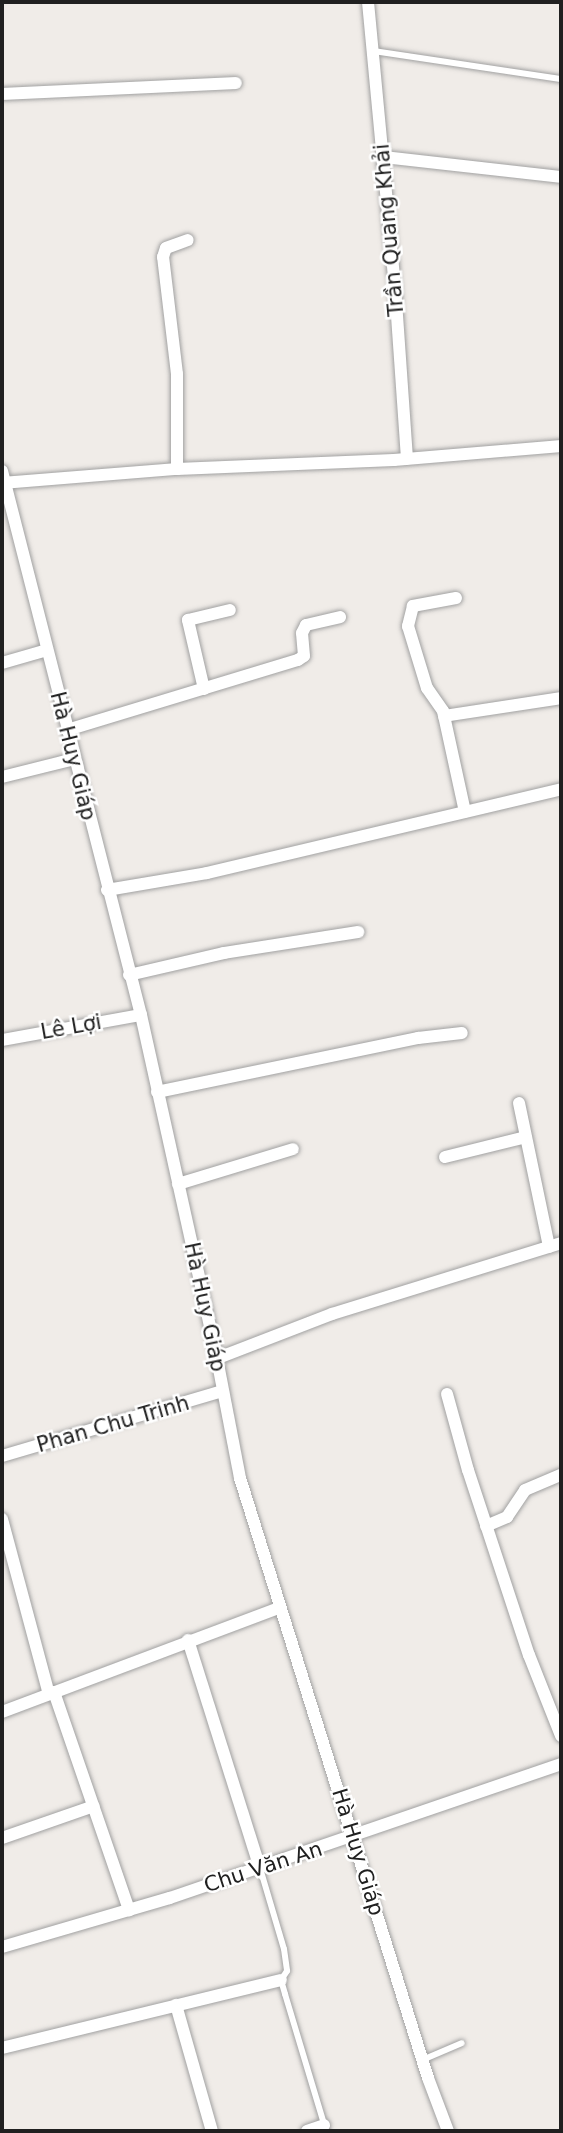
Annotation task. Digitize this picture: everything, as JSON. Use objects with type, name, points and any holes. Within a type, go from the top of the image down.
[{"type":"street","name":"Trần Quang Khải","points":[[368,2],[407,459]]},
{"type":"street","points":[[2,94],[236,83]]},
{"type":"street","points":[[383,157],[561,177]]},
{"type":"street","points":[[177,469],[177,374],[163,257],[166,248],[188,240]]},
{"type":"street","points":[[3,479],[407,459],[561,446]]},
{"type":"street","name":"Hà Huy Giáp","points":[[3,479],[141,1015],[218,1358],[240,1478],[422,2060],[448,2131]]},
{"type":"street","points":[[456,598],[419,603],[414,606],[408,619],[422,677],[444,716],[465,812]]},
{"type":"street","points":[[204,688],[188,620],[230,610]]},
{"type":"street","points":[[67,730],[298,660],[304,656],[302,633],[306,625],[340,617]]},
{"type":"street","points":[[2,663],[47,650]]},
{"type":"street","points":[[444,716],[561,698]]},
{"type":"street","points":[[2,777],[74,759]]},
{"type":"street","points":[[107,890],[207,873],[561,789]]},
{"type":"street","points":[[129,975],[224,953],[358,932]]},
{"type":"street","name":"Lê Lợi","points":[[2,1040],[141,1015]]},
{"type":"street","points":[[157,1092],[418,1038],[462,1033]]},
{"type":"street","points":[[218,1358],[332,1314],[555,1245],[519,1103]]},
{"type":"street","points":[[445,1157],[526,1137]]},
{"type":"street","points":[[178,1184],[293,1149]]},
{"type":"street","name":"Phan Chu Trinh","points":[[2,1456],[223,1391]]},
{"type":"street","points":[[447,1394],[486,1526],[529,1655],[561,1736]]},
{"type":"street","points":[[486,1526],[507,1517],[525,1490],[561,1475]]},
{"type":"street","points":[[2,1519],[52,1693],[130,1910]]},
{"type":"street","points":[[2,1712],[279,1608]]},
{"type":"street","points":[[188,1640],[260,1868]]},
{"type":"street","name":"Chu Văn An","points":[[2,1947],[260,1868],[561,1764]]},
{"type":"street","points":[[2,1838],[94,1806]]},
{"type":"street","points":[[2,2048],[281,1980]]},
{"type":"street","points":[[176,2005],[212,2131]]},
{"type":"street","points":[[306,2131],[325,2128]]},
{"type":"lane","points":[[373,51],[561,79]]},
{"type":"lane","points":[[260,1868],[284,1949],[287,1970],[281,1980],[325,2128]]},
{"type":"lane","points":[[422,2060],[462,2043]]}]
